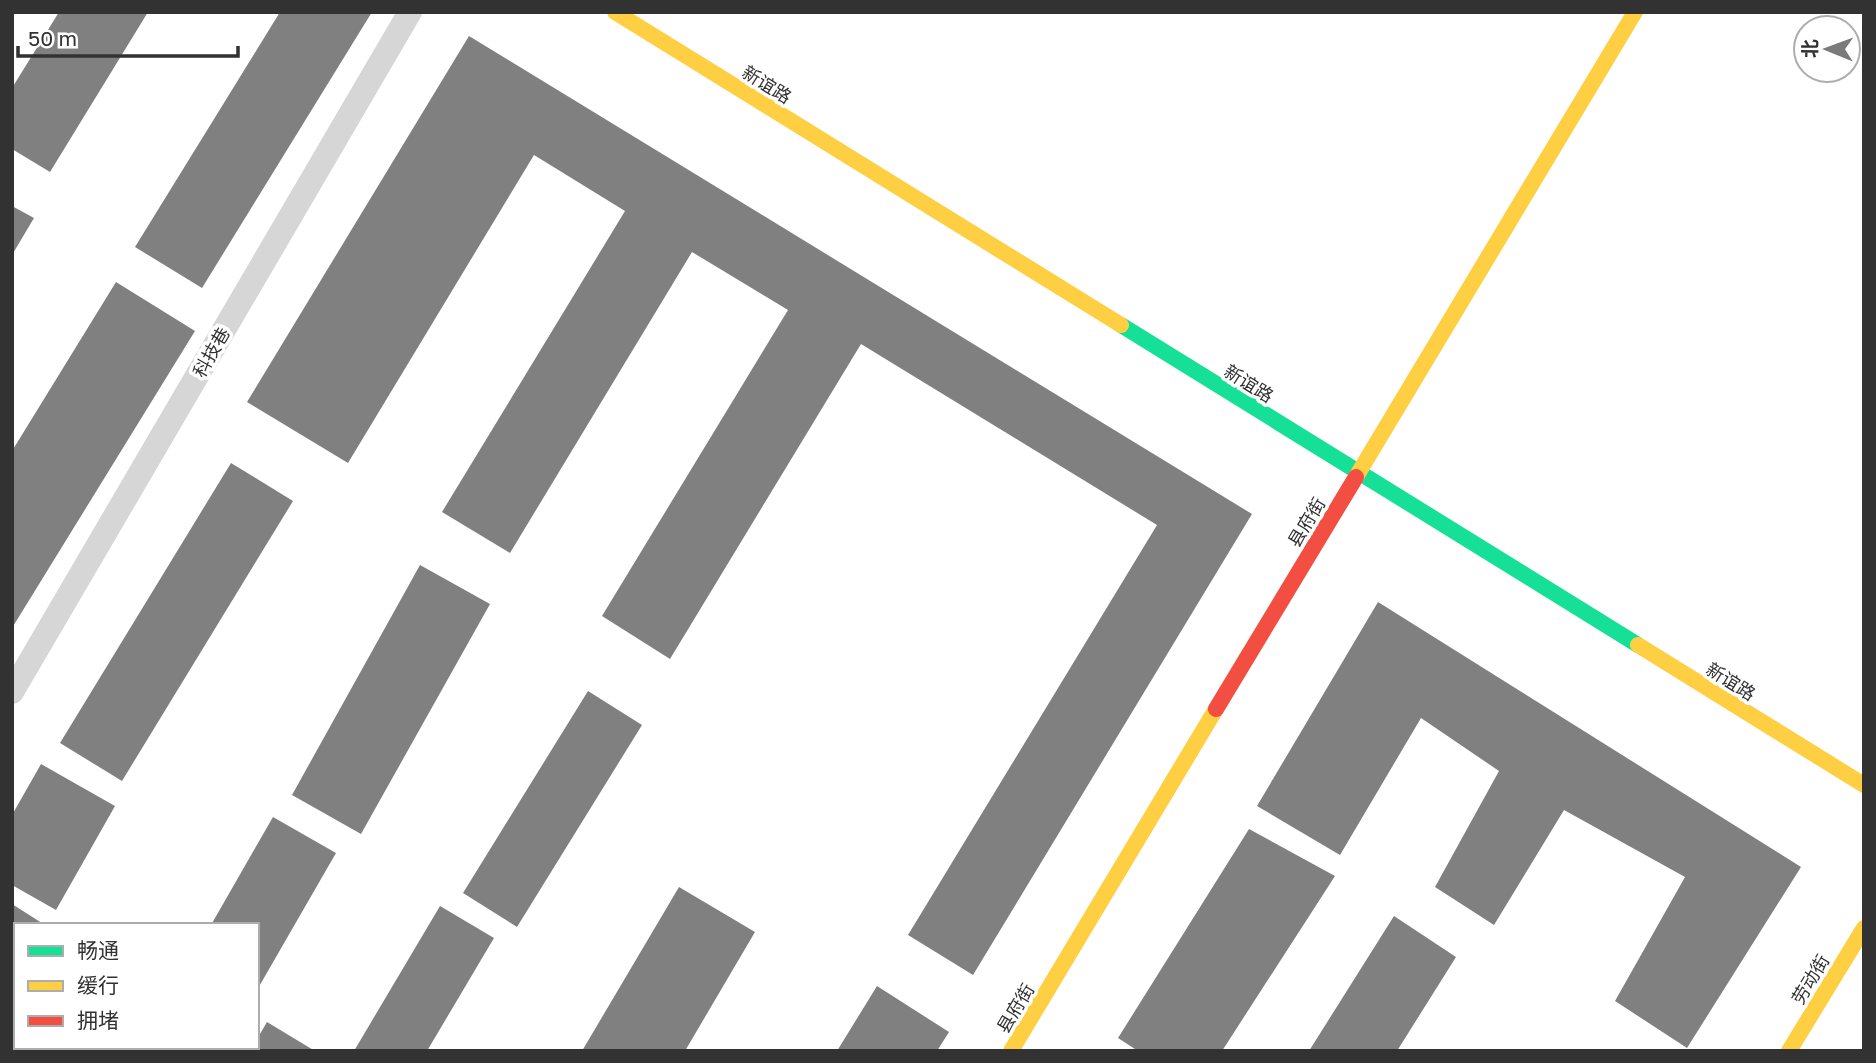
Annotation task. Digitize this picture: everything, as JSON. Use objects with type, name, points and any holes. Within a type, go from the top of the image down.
[{"type":"street","name":"科技巷","points":[[12,692],[410,12]]},
{"type":"street","name":"新谊路","points":[[615,12],[1864,785]]},
{"type":"street","name":"县府街","points":[[1011,1051],[1635,12]]},
{"type":"street","name":"劳动街","points":[[1789,1051],[1864,928]]},
{"type":"building","points":[[59,12],[148,12],[50,172],[12,149],[12,88]]},
{"type":"building","points":[[280,12],[372,12],[202,288],[135,247]]},
{"type":"building","points":[[469,36],[1252,514],[973,975],[908,935],[1157,525],[861,344],[670,659],[602,616],[788,310],[692,252],[510,553],[442,512],[625,211],[534,155],[348,463],[247,402]]},
{"type":"building","points":[[12,206],[34,218],[12,255]]},
{"type":"building","points":[[116,282],[195,331],[12,628],[12,451]]},
{"type":"building","points":[[231,463],[293,501],[122,781],[60,743]]},
{"type":"building","points":[[420,565],[490,604],[361,834],[292,795]]},
{"type":"building","points":[[1378,602],[1801,867],[1687,1048],[1615,1001],[1685,877],[1564,810],[1494,925],[1435,887],[1499,771],[1421,718],[1340,855],[1257,806]]},
{"type":"building","points":[[588,691],[642,725],[517,927],[463,893]]},
{"type":"building","points":[[41,764],[115,806],[56,910],[12,885],[12,815]]},
{"type":"building","points":[[273,817],[336,853],[259,987],[259,923],[212,923]]},
{"type":"building","points":[[1249,829],[1335,876],[1222,1051],[1138,1051],[1118,1038]]},
{"type":"building","points":[[679,887],[755,932],[685,1051],[582,1051]]},
{"type":"building","points":[[12,904],[42,923],[14,923],[14,1049],[95,1049],[12,1051]]},
{"type":"building","points":[[440,906],[494,938],[427,1051],[354,1051]]},
{"type":"building","points":[[1394,916],[1456,957],[1397,1051],[1309,1051]]},
{"type":"building","points":[[877,986],[949,1032],[937,1051],[837,1051]]},
{"type":"building","points":[[267,1022],[315,1051],[251,1051],[259,1049],[259,1036]]},
{"type":"building","points":[[156,1049],[223,1049],[222,1051],[155,1051]]},
{"type":"traffic: fast","points":[[1121,325],[1638,645]]},
{"type":"traffic: slow","points":[[615,12],[1121,325]]},
{"type":"traffic: slow","points":[[1356,477],[1635,12]]},
{"type":"traffic: slow","points":[[1638,645],[1864,785]]},
{"type":"traffic: slow","points":[[1011,1051],[1216,709]]},
{"type":"traffic: slow","points":[[1789,1051],[1864,928]]},
{"type":"traffic: jam","points":[[1216,709],[1356,477]]}]
